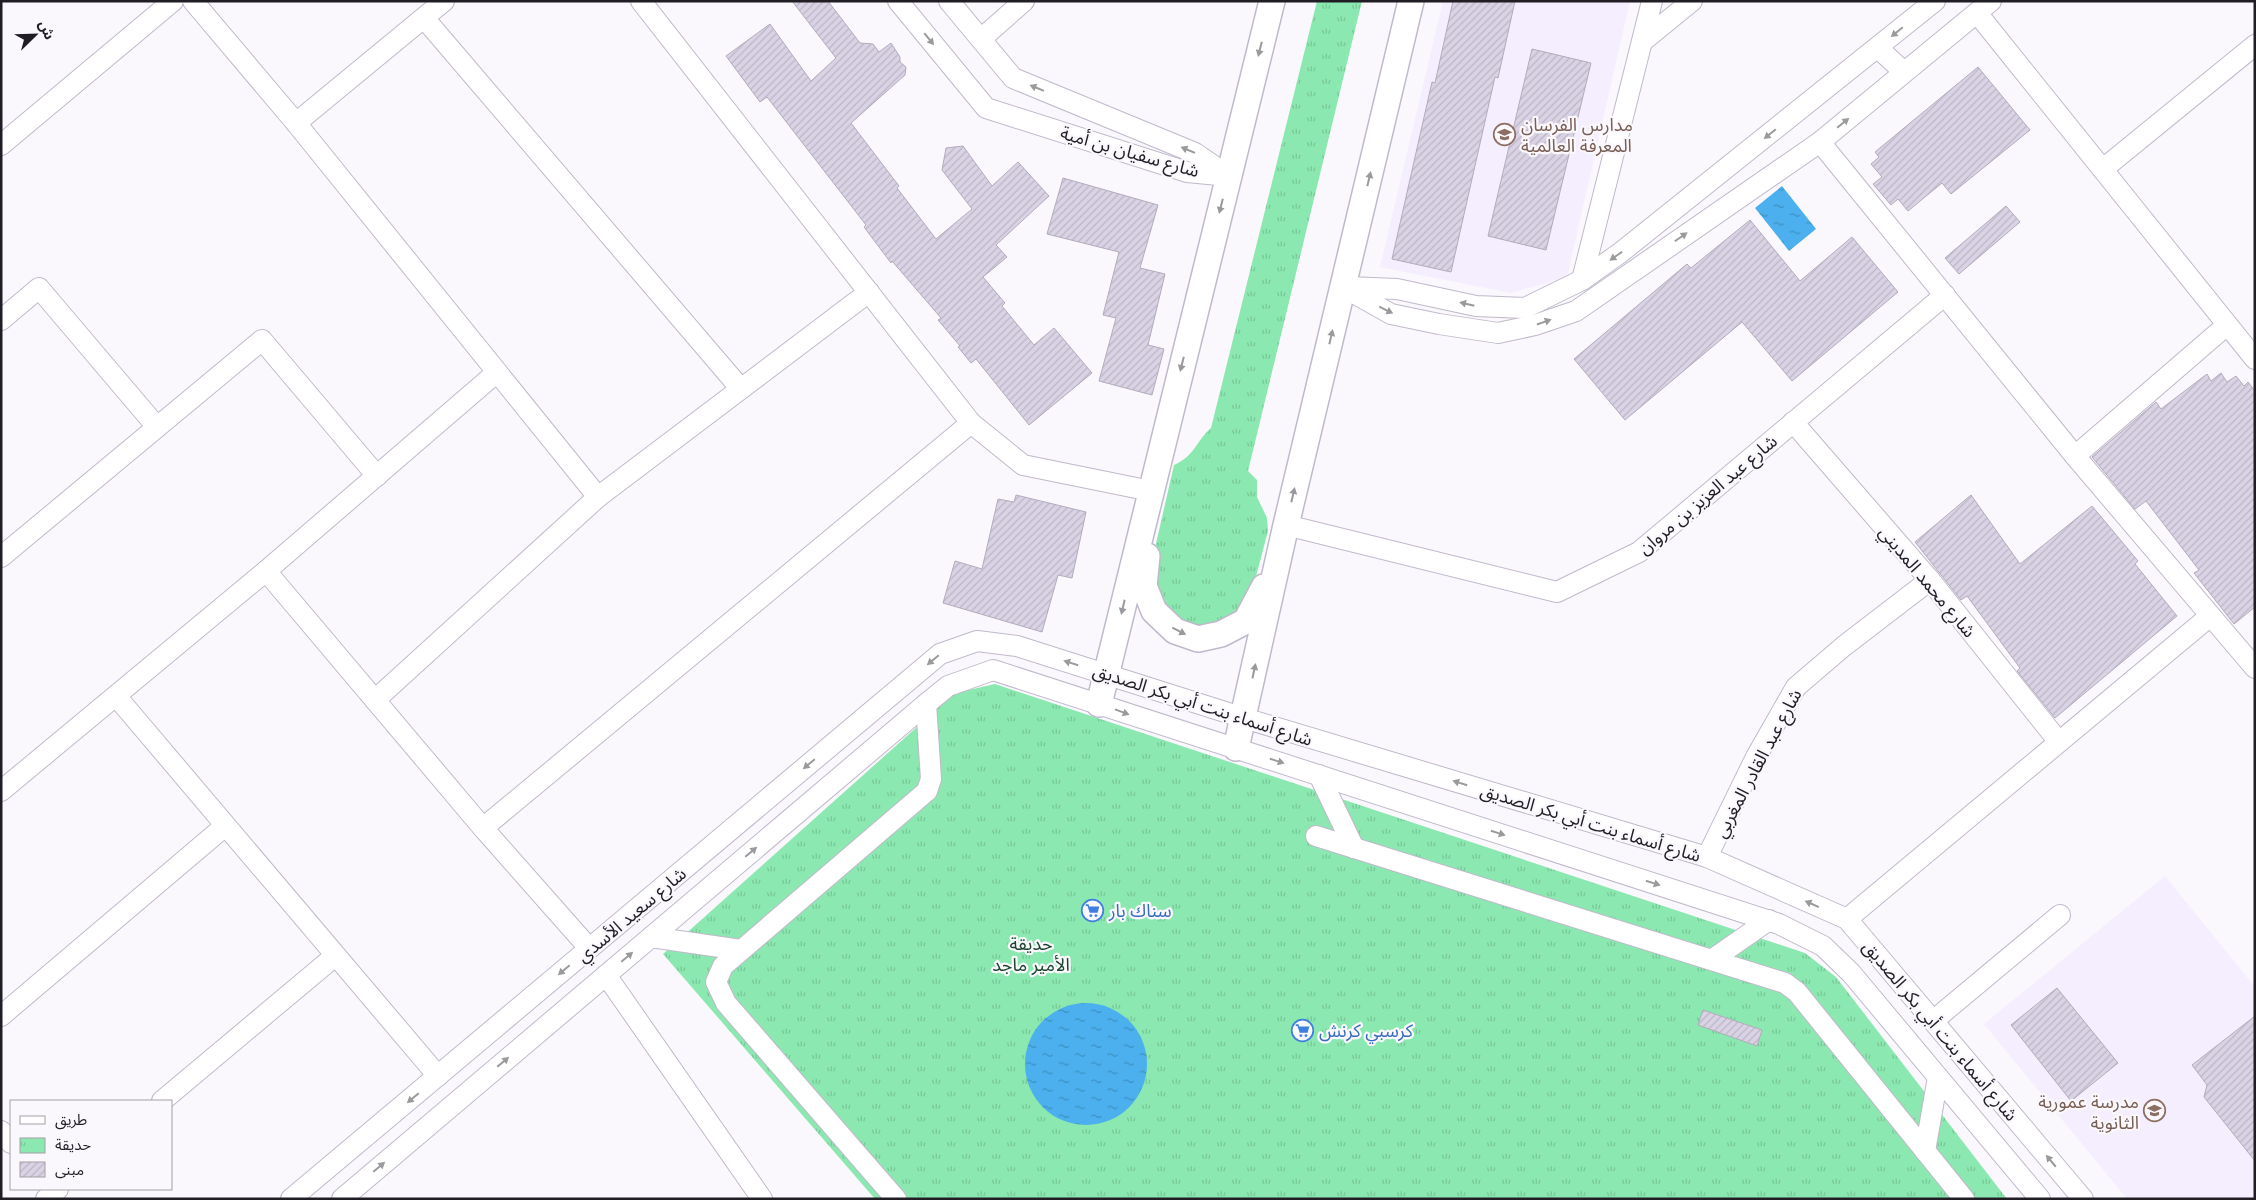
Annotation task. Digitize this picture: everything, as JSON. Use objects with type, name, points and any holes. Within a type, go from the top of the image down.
[{"type":"main road","points":[[1099,704],[1108,674],[1151,491],[1272,1]]},
{"type":"main road","points":[[1236,748],[1286,525],[1411,1]]},
{"type":"main road","points":[[1151,491],[1144,586],[1154,610],[1175,631],[1198,639],[1221,634],[1246,621],[1260,597],[1286,525]]},
{"type":"street","points":[[1,145],[173,1]]},
{"type":"street","points":[[193,1],[296,123],[598,497]]},
{"type":"street","points":[[296,123],[444,1]]},
{"type":"street","points":[[641,1],[971,423],[1023,465],[1151,491]]},
{"type":"street","name":"شارع سفيان بن أمية","points":[[898,1],[986,108],[1186,172],[1229,176]]},
{"type":"street","name":"شارع سفيان بن أمية","points":[[950,1],[1013,78],[1195,153],[1229,176]]},
{"type":"street","points":[[981,39],[1024,1]]},
{"type":"street","points":[[1582,280],[1652,1]]},
{"type":"street","points":[[1642,41],[1692,1]]},
{"type":"street","points":[[1343,287],[1397,289],[1476,306],[1525,308],[1582,280],[1620,253],[1935,1]]},
{"type":"street","points":[[1343,287],[1391,314],[1438,324],[1498,333],[1535,325],[1576,311],[1820,142],[1984,7],[2103,169],[2255,359]]},
{"type":"street","points":[[424,18],[741,389]]},
{"type":"street","points":[[2103,169],[2255,45]]},
{"type":"street","points":[[1878,48],[1904,72]]},
{"type":"street","points":[[1820,142],[2075,456],[2209,617],[2255,668]]},
{"type":"street","points":[[1,320],[39,288],[158,427]]},
{"type":"street","points":[[375,700],[598,497],[869,292]]},
{"type":"street","name":"شارع عبد العزيز بن مروان","points":[[1286,525],[1557,592],[1639,552],[1945,295]]},
{"type":"street","points":[[2075,456],[2227,325]]},
{"type":"street","points":[[1,557],[262,340],[377,476]]},
{"type":"street","points":[[1,792],[266,571],[496,373]]},
{"type":"street","name":"شارع محمد المديني","points":[[1793,422],[1930,580],[2059,742]]},
{"type":"street","points":[[482,828],[971,423]]},
{"type":"street","points":[[266,571],[482,828],[590,948]]},
{"type":"street","name":"شارع عبد القادر المغربي","points":[[1707,857],[1756,757],[1796,687],[1844,646],[1930,580]]},
{"type":"street","points":[[1847,919],[2209,617]]},
{"type":"street","name":"شارع أسماء بنت أبي بكر الصديق","points":[[977,640],[1018,646],[1244,718],[1707,857],[1847,919],[2083,1199]]},
{"type":"street","name":"شارع سعيد الأسدي","points":[[291,1199],[940,654],[977,640]]},
{"type":"street","name":"شارع أسماء بنت أبي بكر الصديق","points":[[993,670],[1769,920],[1823,946],[1851,973],[2040,1199]]},
{"type":"street","name":"شارع سعيد الأسدي","points":[[342,1199],[948,686],[993,670]]},
{"type":"street","points":[[116,696],[438,1076]]},
{"type":"street","points":[[896,1199],[726,1002],[716,982],[723,966],[927,790],[931,779],[926,704]]},
{"type":"street","points":[[1319,775],[1354,848]]},
{"type":"street","points":[[1,1016],[225,826]]},
{"type":"street","points":[[1316,836],[1786,982],[1797,992],[1964,1199]]},
{"type":"street","points":[[1933,1021],[2060,915]]},
{"type":"street","points":[[1713,959],[1769,920]]},
{"type":"street","points":[[651,937],[741,950]]},
{"type":"street","points":[[163,1100],[335,956]]},
{"type":"street","points":[[606,975],[762,1199]]},
{"type":"street","points":[[1925,1151],[1938,1077]]},
{"type":"street","points":[[1,1131],[10,1142]]},
{"type":"shaded area","name":"مدارس الفرسان المعرفة العالمية","points":[[1443,1],[1630,1],[1567,277],[1511,293],[1380,267]]},
{"type":"shaded area","name":"مدرسة عمورية الثانوية","points":[[2165,876],[2255,987],[2255,1199],[2127,1199],[1984,1024]]},
{"type":"green space","points":[[1317,1],[1362,1],[1248,471],[1257,480],[1257,497],[1267,518],[1268,531],[1249,603],[1235,621],[1205,633],[1171,623],[1147,583],[1174,465],[1191,453],[1211,428]]},
{"type":"green space","name":"حديقة الأمير ماجد","points":[[995,684],[1805,953],[1836,977],[2007,1199],[875,1199],[663,954],[955,693]]},
{"type":"water","points":[[1782,186],[1816,229],[1789,251],[1755,208]]},
{"type":"water","points":[[1086,1003],[1098,1004],[1109,1008],[1120,1013],[1129,1021],[1137,1030],[1142,1041],[1146,1052],[1146,1076],[1142,1087],[1137,1098],[1129,1107],[1120,1115],[1109,1120],[1098,1124],[1086,1125],[1074,1124],[1063,1120],[1052,1115],[1043,1107],[1035,1098],[1030,1087],[1026,1076],[1025,1064],[1026,1052],[1030,1041],[1035,1030],[1043,1021],[1052,1013],[1063,1008],[1074,1004]]},
{"type":"building","points":[[792,1],[828,1],[860,43],[873,44],[879,52],[891,43],[900,57],[900,62],[906,67],[905,75],[851,123],[936,239],[972,209],[942,170],[946,148],[963,146],[992,186],[1018,162],[1049,196],[996,245],[1007,257],[983,277],[1005,303],[1002,306],[1034,345],[1054,328],[1092,373],[1029,425],[976,359],[971,363],[958,347],[960,346],[938,320],[941,318],[892,261],[891,263],[864,227],[866,225],[767,97],[760,102],[726,56],[770,24],[811,81],[836,58]]},
{"type":"building","points":[[1453,1],[1515,1],[1498,78],[1495,77],[1451,272],[1392,259],[1432,82],[1435,83]]},
{"type":"building","points":[[1532,49],[1591,63],[1546,250],[1488,236]]},
{"type":"building","points":[[1978,67],[2030,130],[1951,194],[1942,183],[1908,211],[1898,199],[1891,205],[1873,184],[1882,177],[1871,164],[1879,157],[1875,152]]},
{"type":"building","points":[[1063,178],[1158,205],[1140,268],[1165,274],[1148,345],[1164,349],[1152,395],[1099,381],[1116,318],[1103,315],[1119,252],[1047,234]]},
{"type":"building","points":[[2006,206],[2020,222],[1959,274],[1945,258]]},
{"type":"building","points":[[1750,220],[1800,281],[1852,237],[1898,292],[1792,381],[1742,322],[1625,420],[1574,359],[1687,264],[1691,268]]},
{"type":"building","points":[[2221,373],[2227,382],[2236,376],[2244,386],[2248,382],[2255,391],[2255,607],[2234,624],[2194,573],[2199,570],[2146,501],[2135,509],[2092,457],[2156,402],[2161,409],[2207,374],[2211,381]]},
{"type":"building","points":[[1016,495],[1086,512],[1072,578],[1058,575],[1042,632],[943,603],[955,561],[982,569],[998,499],[1014,502]]},
{"type":"building","points":[[1971,495],[2020,564],[2092,506],[2138,561],[2135,564],[2177,616],[2055,718],[2017,671],[2020,668],[1967,596],[1961,600],[1915,542]]},
{"type":"building","points":[[2057,988],[2118,1063],[2071,1101],[2011,1025]]},
{"type":"building","points":[[1703,1010],[1762,1030],[1757,1046],[1698,1025]]},
{"type":"building","points":[[2255,1016],[2255,1161],[2204,1097],[2207,1085],[2192,1065]]},
{"type":"place","name":"مدارس الفرسان المعرفة العالمية","points":[[1505,134]]},
{"type":"place","name":"سناك بار","points":[[1093,910]]},
{"type":"place","name":"كرسبي كرنش","points":[[1303,1030]]},
{"type":"place","name":"مدرسة عمورية الثانوية","points":[[2155,1111]]}]
